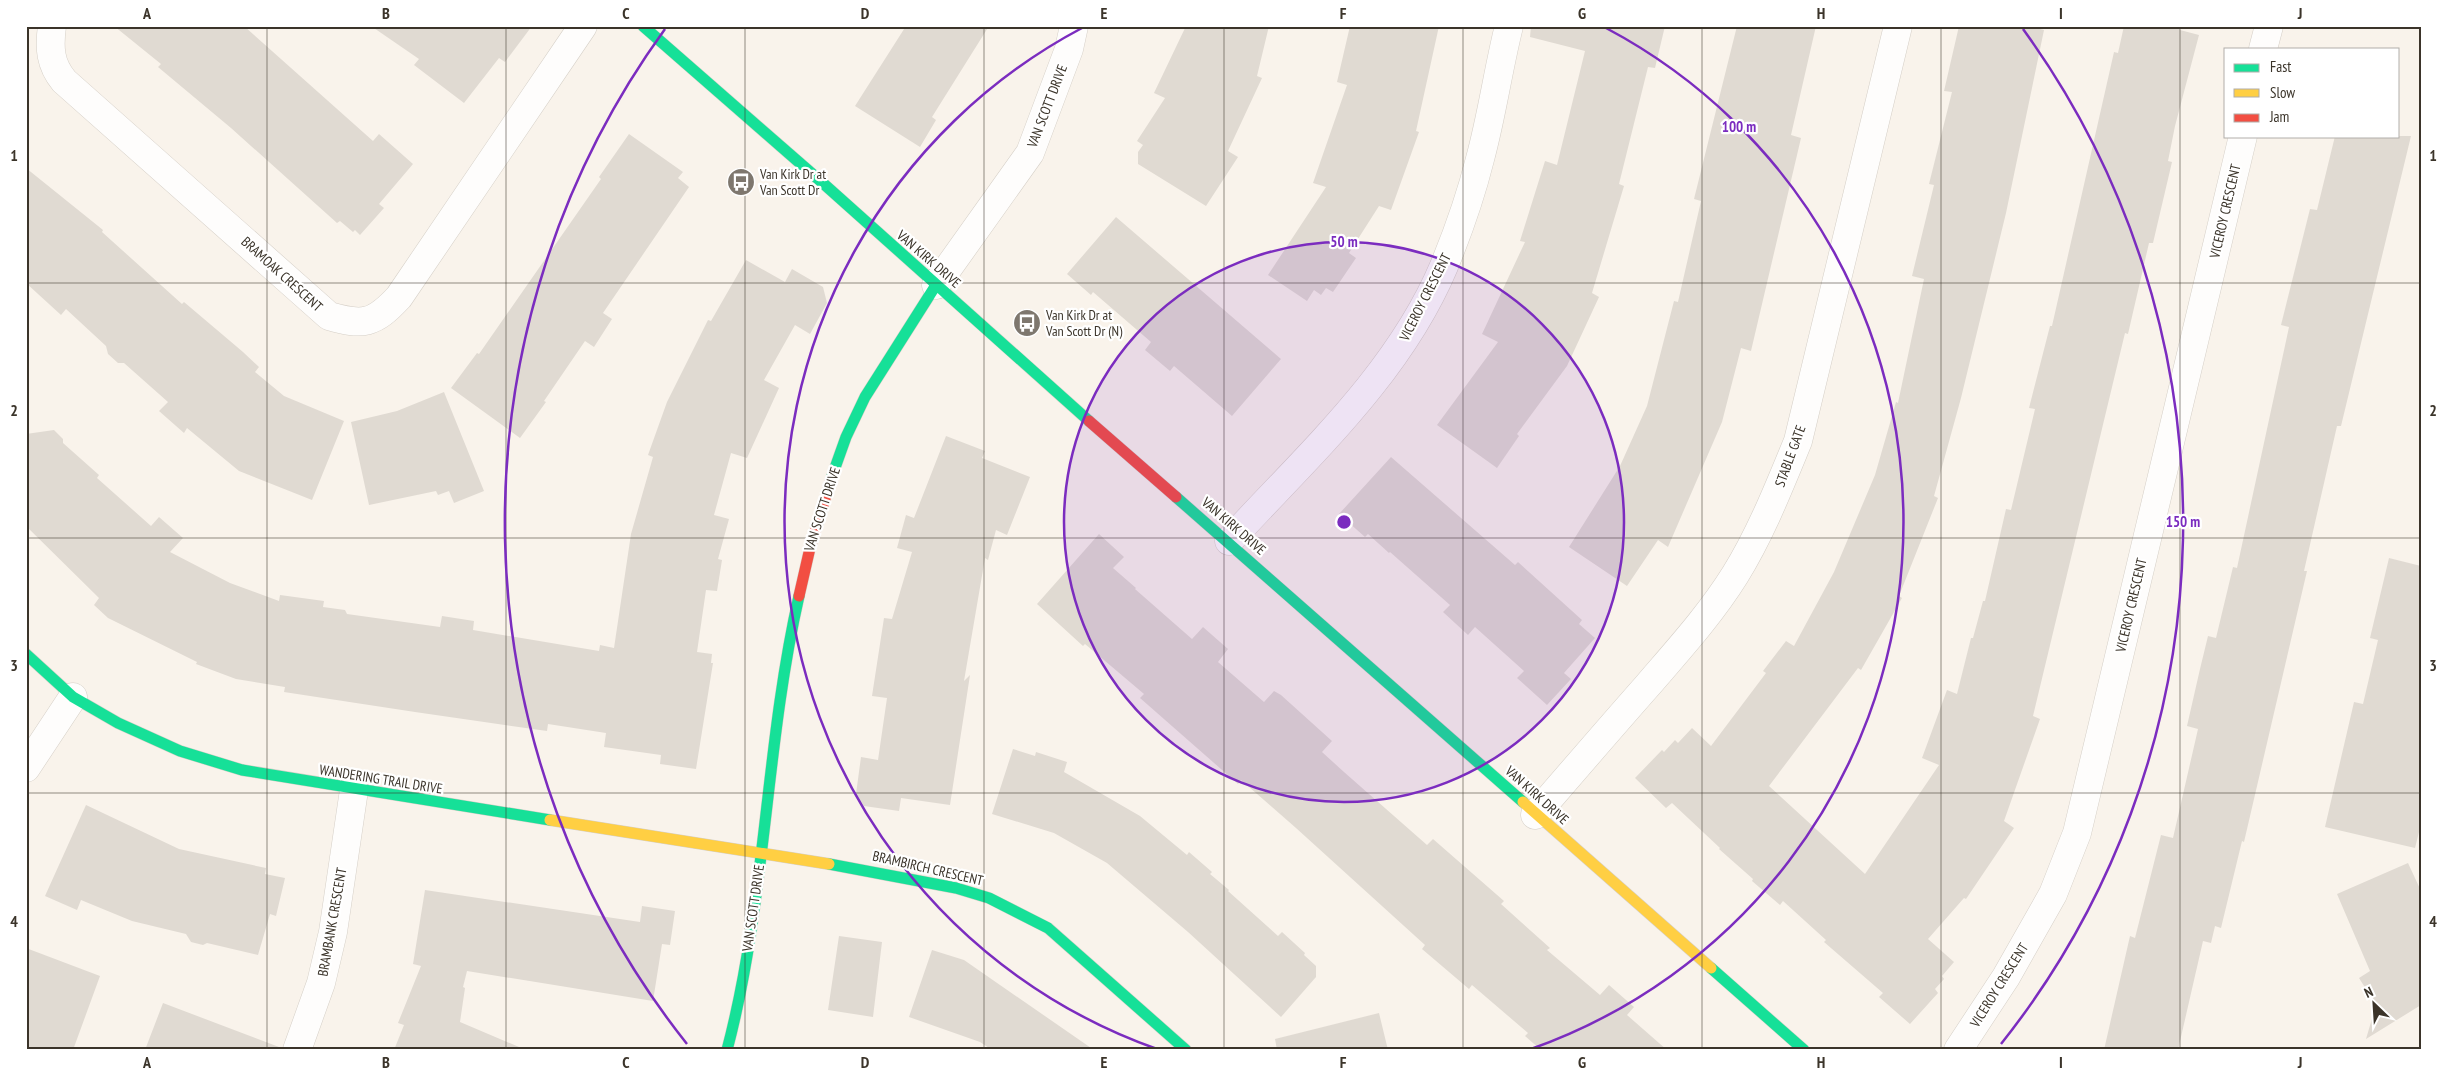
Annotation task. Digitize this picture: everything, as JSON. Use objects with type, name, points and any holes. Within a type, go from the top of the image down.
[{"type":"street","name":"BRAMOAK CRESCENT","points":[[52,26],[51,59],[55,70],[64,80],[329,316],[351,322],[369,320],[384,313],[399,297],[583,26]]},
{"type":"street","name":"VAN KIRK DRIVE","points":[[642,26],[760,126],[1130,457],[1229,541],[1535,815],[1804,1050]]},
{"type":"street","name":"VAN SCOTT DRIVE","points":[[727,1050],[742,987],[794,615],[814,525],[846,437],[862,401],[882,366],[936,285],[1030,153],[1069,49],[1074,26]]},
{"type":"street","name":"VICEROY CRESCENT","points":[[1229,541],[1320,445],[1375,380],[1398,349],[1418,317],[1443,267],[1465,208],[1480,159],[1509,26]]},
{"type":"street","name":"STABLE GATE","points":[[1535,815],[1682,645],[1734,577],[1752,546],[1798,441],[1898,26]]},
{"type":"street","points":[[2263,48],[2269,26]]},
{"type":"street","name":"VICEROY CRESCENT","points":[[1958,1050],[2006,977],[2053,894],[2077,833],[2243,138]]},
{"type":"street","name":"WANDERING TRAIL DRIVE","points":[[26,654],[73,697],[118,723],[180,751],[218,763],[267,776],[761,852]]},
{"type":"street","points":[[26,768],[73,697]]},
{"type":"street","name":"BRAMBANK CRESCENT","points":[[297,1050],[321,983],[333,932],[354,790]]},
{"type":"street","name":"BRAMBIRCH CRESCENT","points":[[761,852],[916,879],[956,888],[997,901],[1048,928],[1186,1050]]},
{"type":"building","points":[[114,26],[244,26],[373,141],[379,134],[413,164],[379,204],[384,208],[360,235],[355,230],[353,232],[340,221],[337,223],[231,128],[158,67],[161,64]]},
{"type":"building","points":[[371,26],[532,26],[505,62],[499,58],[464,103],[414,65],[419,59]]},
{"type":"building","points":[[906,26],[989,26],[932,117],[936,120],[920,147],[855,106]]},
{"type":"building","points":[[1186,26],[1269,26],[1257,76],[1262,78],[1228,151],[1238,157],[1206,206],[1138,164],[1138,152],[1143,145],[1137,141],[1165,98],[1154,93]]},
{"type":"building","points":[[1350,26],[1439,26],[1416,131],[1419,132],[1391,210],[1379,206],[1349,253],[1356,258],[1333,292],[1326,288],[1321,295],[1314,290],[1307,301],[1268,275],[1326,187],[1313,183],[1347,85],[1337,82]]},
{"type":"building","points":[[1531,26],[1665,26],[1655,68],[1648,67],[1619,184],[1624,186],[1592,293],[1599,297],[1567,366],[1517,434],[1519,436],[1497,468],[1437,425],[1498,342],[1482,334],[1525,242],[1520,241],[1545,161],[1557,165],[1585,51],[1530,37]]},
{"type":"building","points":[[1737,26],[1816,26],[1791,135],[1801,138],[1751,351],[1741,348],[1722,422],[1668,547],[1658,540],[1627,586],[1569,547],[1620,466],[1647,406],[1674,301],[1678,302],[1701,201],[1694,199]]},
{"type":"building","points":[[1959,26],[2028,26],[2044,30],[2006,213],[1961,398],[1934,496],[1938,498],[1899,596],[1902,598],[1861,670],[1858,668],[1769,786],[1865,874],[1939,765],[1922,758],[1947,690],[1957,694],[1971,638],[1973,638],[1983,601],[1985,601],[2006,509],[2011,510],[2035,409],[2029,408],[2050,326],[2052,326],[2114,52],[2118,53],[2124,26],[2181,26],[2180,30],[2199,35],[2175,126],[2168,161],[2172,162],[2153,243],[2149,243],[2128,334],[2125,333],[2033,716],[2040,719],[2004,821],[2014,828],[1966,899],[1964,898],[1928,939],[1954,962],[1942,976],[1944,979],[1935,989],[1938,993],[1910,1024],[1879,997],[1883,993],[1824,942],[1826,940],[1783,901],[1780,905],[1752,881],[1753,879],[1672,803],[1666,808],[1635,778],[1662,750],[1664,752],[1675,740],[1678,743],[1692,728],[1711,746],[1766,673],[1763,671],[1786,641],[1794,646],[1834,572],[1875,475],[1896,402],[1898,403],[1924,279],[1912,276],[1934,185],[1929,184],[1952,92],[1944,91]]},
{"type":"building","points":[[629,134],[683,172],[678,178],[689,187],[603,313],[612,319],[594,347],[585,341],[544,401],[546,402],[520,438],[451,388],[477,353],[479,354],[601,179],[599,177]]},
{"type":"building","points":[[2400,136],[2411,136],[2341,426],[2337,426],[2304,571],[2307,571],[2244,842],[2242,841],[2221,928],[2215,926],[2211,943],[2203,941],[2178,1050],[2104,1050],[2130,936],[2135,938],[2161,835],[2173,838],[2198,729],[2187,726],[2200,669],[2208,636],[2216,638],[2233,567],[2237,568],[2289,327],[2281,325],[2310,209],[2317,210],[2335,138],[2400,138]]},
{"type":"building","points":[[26,168],[103,230],[102,232],[182,304],[184,302],[243,352],[259,367],[255,372],[284,396],[344,421],[312,500],[239,471],[187,428],[184,433],[159,411],[168,402],[124,363],[118,363],[108,354],[106,346],[66,309],[61,315],[26,283]]},
{"type":"building","points":[[1116,217],[1281,359],[1232,416],[1174,366],[1170,371],[1145,350],[1151,342],[1093,292],[1091,295],[1067,274]]},
{"type":"building","points":[[746,260],[785,282],[792,269],[823,287],[827,303],[810,334],[795,325],[764,380],[779,388],[747,458],[731,453],[714,515],[729,519],[718,559],[722,560],[717,591],[706,590],[697,652],[712,654],[711,663],[713,663],[696,769],[660,764],[661,755],[604,747],[606,733],[548,724],[547,731],[415,712],[284,692],[285,687],[236,679],[196,664],[197,662],[108,618],[94,605],[99,598],[26,526],[26,434],[54,430],[63,439],[63,443],[99,475],[97,478],[151,526],[159,517],[183,538],[170,552],[230,583],[279,601],[280,595],[324,601],[323,607],[345,610],[347,614],[440,627],[442,616],[474,621],[473,630],[599,651],[600,645],[614,648],[631,534],[653,457],[648,455],[667,402],[708,320],[711,321]]},
{"type":"building","points":[[444,392],[484,491],[454,503],[449,491],[438,495],[436,491],[369,505],[351,422],[397,411]]},
{"type":"building","points":[[946,436],[985,451],[982,458],[1030,477],[1007,535],[996,530],[988,560],[985,558],[964,681],[970,675],[950,805],[901,798],[899,811],[864,806],[856,794],[861,757],[878,760],[887,698],[872,696],[884,618],[892,619],[912,552],[897,548],[906,515],[914,518]]},
{"type":"building","points":[[1391,457],[1515,565],[1518,562],[1582,620],[1579,624],[1595,638],[1564,673],[1571,679],[1547,705],[1517,678],[1524,671],[1475,627],[1468,635],[1443,612],[1450,605],[1390,552],[1368,534],[1365,537],[1339,514]]},
{"type":"building","points":[[1099,534],[1124,557],[1113,568],[1135,589],[1192,639],[1203,627],[1228,649],[1218,662],[1264,702],[1274,691],[1281,695],[1332,741],[1322,752],[1427,845],[1433,839],[1504,901],[1501,904],[1550,948],[1547,950],[1600,995],[1609,985],[1634,1007],[1627,1015],[1667,1050],[1541,1050],[1525,1036],[1528,1033],[1472,985],[1469,989],[1422,949],[1425,945],[1296,828],[1241,780],[1238,784],[1140,698],[1144,694],[1085,644],[1083,646],[1037,604]]},
{"type":"building","points":[[2389,558],[2421,566],[2421,824],[2415,848],[2325,827],[2354,702],[2363,704],[2378,640],[2370,638]]},
{"type":"building","points":[[1013,749],[1035,756],[1036,752],[1067,762],[1064,772],[1140,816],[1187,855],[1189,852],[1212,872],[1210,874],[1228,891],[1278,936],[1282,932],[1305,953],[1304,955],[1316,966],[1316,977],[1281,1017],[1188,932],[1107,863],[1054,833],[992,814]]},
{"type":"building","points":[[86,805],[179,849],[266,868],[265,874],[285,878],[276,916],[270,914],[258,955],[207,943],[203,945],[191,942],[186,934],[132,921],[81,900],[77,910],[45,896]]},
{"type":"building","points":[[2408,863],[2421,891],[2421,1005],[2366,1039],[2376,1005],[2359,978],[2370,971],[2337,894]]},
{"type":"building","points":[[425,890],[640,922],[642,906],[675,911],[670,945],[662,944],[653,1001],[467,971],[463,987],[465,988],[460,1022],[526,1050],[394,1050],[404,1025],[398,1023],[421,966],[413,964]]},
{"type":"building","points":[[839,936],[882,942],[873,1017],[828,1010]]},
{"type":"building","points":[[26,948],[100,976],[73,1050],[26,1050]]},
{"type":"building","points":[[932,950],[964,960],[1094,1050],[992,1050],[980,1042],[909,1017]]},
{"type":"building","points":[[163,1003],[279,1047],[279,1050],[145,1050]]},
{"type":"building","points":[[1379,1013],[1388,1050],[1277,1050],[1275,1039]]},
{"type":"traffic: fast","points":[[643,26],[825,185],[1089,421]]},
{"type":"traffic: fast","points":[[831,479],[846,437],[865,397],[936,285]]},
{"type":"traffic: fast","points":[[1176,497],[1523,802]]},
{"type":"traffic: fast","points":[[727,1050],[750,938],[779,709],[799,596]]},
{"type":"traffic: fast","points":[[26,654],[73,697],[118,723],[180,751],[242,770],[550,820]]},
{"type":"traffic: fast","points":[[829,864],[956,888],[989,898],[1048,928],[1186,1050]]},
{"type":"traffic: fast","points":[[1711,968],[1804,1050]]},
{"type":"traffic: slow","points":[[1523,802],[1711,968]]},
{"type":"traffic: slow","points":[[550,820],[829,864]]},
{"type":"traffic: jam","points":[[1089,421],[1176,497]]},
{"type":"traffic: jam","points":[[799,596],[810,548],[831,479]]},
{"type":"place","name":"Van Kirk Dr at Van Scott Dr","points":[[741,182]]},
{"type":"place","name":"Van Kirk Dr at Van Scott Dr (N)","points":[[1027,323]]}]
